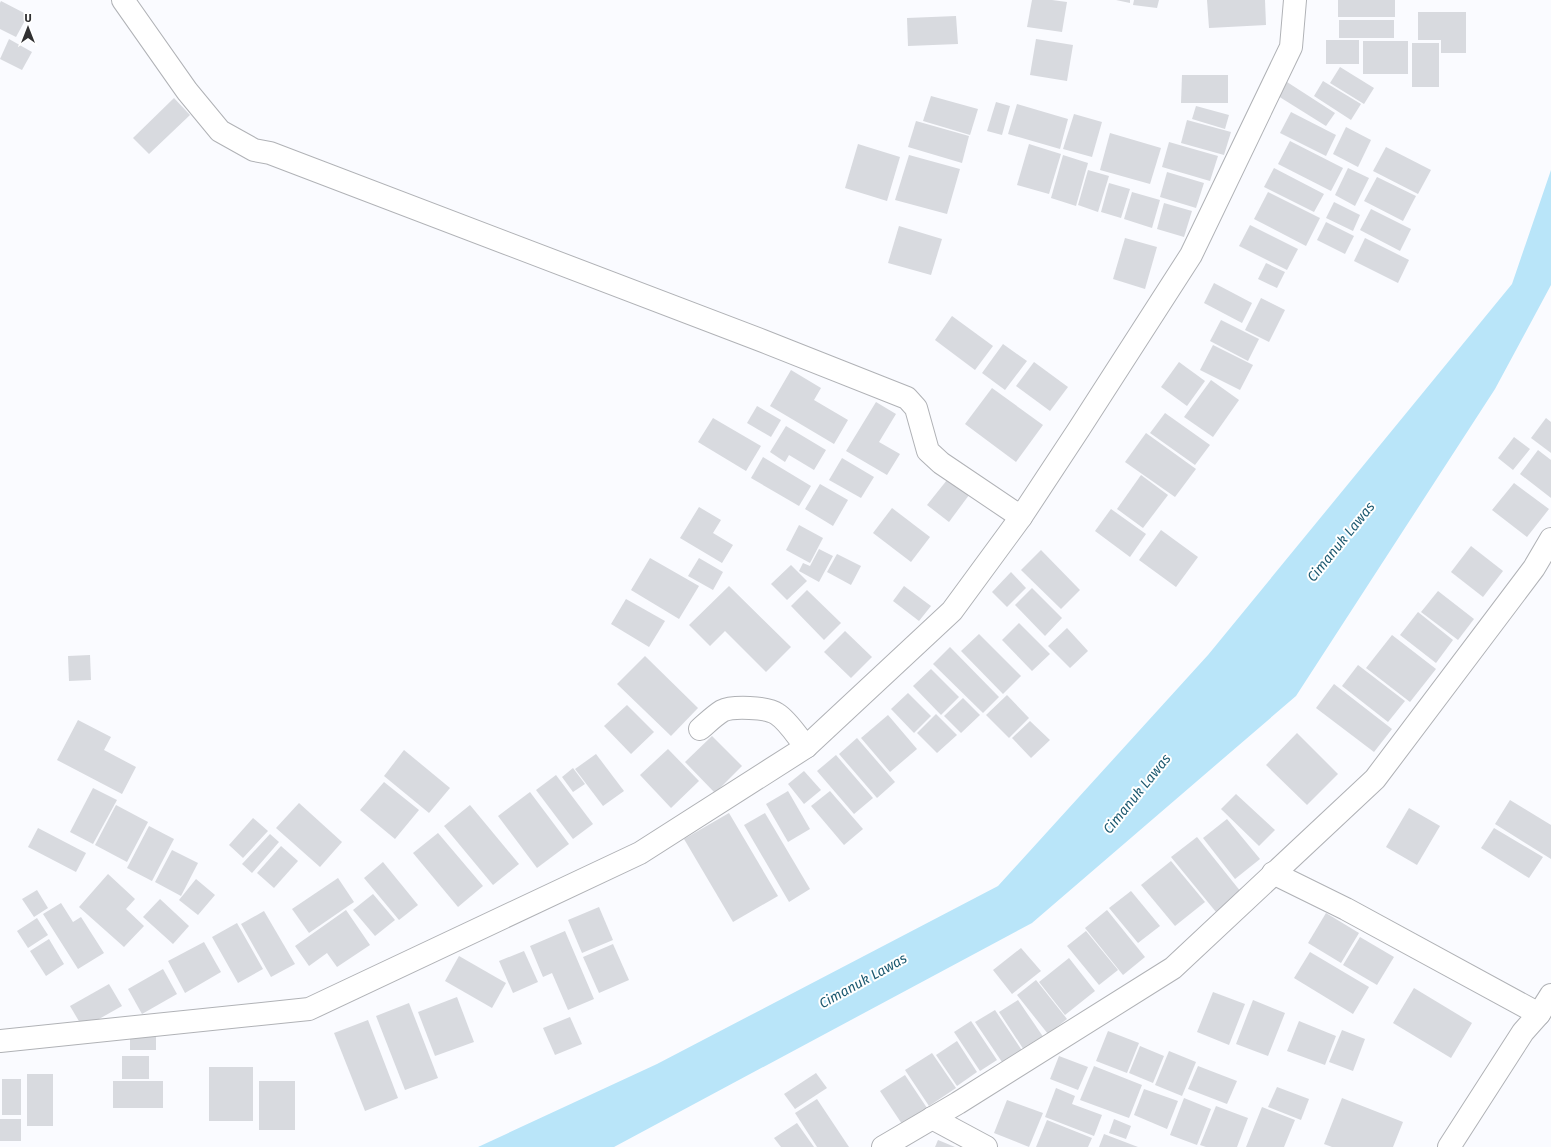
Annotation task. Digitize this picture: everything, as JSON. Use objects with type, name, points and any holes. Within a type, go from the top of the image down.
[{"type":"street","points":[[123,0],[187,91],[220,131],[254,150],[278,156],[763,341],[907,398],[916,408],[928,451],[941,462],[1021,517]]},
{"type":"street","points":[[0,1041],[309,1009],[640,853],[806,747],[952,612],[1021,517],[1191,255],[1291,46],[1295,0]]},
{"type":"street","points":[[883,1147],[1173,968],[1375,779],[1534,568],[1551,539]]},
{"type":"street","points":[[700,729],[717,714],[727,710],[753,708],[771,711],[782,718],[806,747]]},
{"type":"street","points":[[1274,874],[1346,909],[1539,1014]]},
{"type":"street","points":[[1449,1147],[1523,1032],[1539,1014],[1551,995]]},
{"type":"street","points":[[932,1118],[986,1147]]},
{"type":"water","name":"Cimanuk Lawas","points":[[1551,170],[1551,285],[1495,389],[1296,696],[1032,923],[614,1147],[478,1147],[657,1064],[998,886],[1208,655],[1512,284]]},
{"type":"building","points":[[1032,0],[1067,2],[1062,32],[1027,27]]},
{"type":"building","points":[[1116,0],[1130,0],[1130,3]]},
{"type":"building","points":[[1134,0],[1159,0],[1157,8],[1133,5]]},
{"type":"building","points":[[1207,0],[1265,0],[1266,25],[1209,28]]},
{"type":"building","points":[[1338,0],[1395,0],[1395,17],[1338,17]]},
{"type":"building","points":[[1,1],[28,15],[16,37],[0,29]]},
{"type":"building","points":[[1418,12],[1466,12],[1466,53],[1441,53],[1441,40],[1418,40]]},
{"type":"building","points":[[956,16],[958,44],[908,46],[907,18]]},
{"type":"building","points":[[1339,20],[1394,20],[1394,38],[1339,38]]},
{"type":"building","points":[[9,39],[32,52],[22,70],[0,59]]},
{"type":"building","points":[[1036,39],[1073,45],[1067,81],[1030,75]]},
{"type":"building","points":[[1326,40],[1359,40],[1359,64],[1326,64]]},
{"type":"building","points":[[1363,41],[1408,41],[1408,74],[1363,74]]},
{"type":"building","points":[[1412,43],[1439,43],[1439,87],[1412,87]]},
{"type":"building","points":[[1340,67],[1374,88],[1364,104],[1330,83]]},
{"type":"building","points":[[1182,75],[1228,75],[1228,103],[1181,103]]},
{"type":"building","points":[[1323,81],[1361,104],[1351,120],[1314,96]]},
{"type":"building","points":[[1287,82],[1335,113],[1326,126],[1278,96]]},
{"type":"building","points":[[931,96],[978,109],[970,135],[923,121]]},
{"type":"building","points":[[174,98],[190,115],[149,154],[133,138]]},
{"type":"building","points":[[996,102],[1010,106],[1002,135],[987,131]]},
{"type":"building","points":[[1017,104],[1068,119],[1060,149],[1008,134]]},
{"type":"building","points":[[1196,106],[1229,115],[1225,129],[1192,119]]},
{"type":"building","points":[[1291,112],[1336,135],[1326,156],[1280,133]]},
{"type":"building","points":[[1074,114],[1102,122],[1092,157],[1063,149]]},
{"type":"building","points":[[1187,120],[1231,132],[1224,155],[1181,143]]},
{"type":"building","points":[[916,121],[969,136],[962,163],[908,147]]},
{"type":"building","points":[[1346,127],[1371,140],[1358,167],[1333,154]]},
{"type":"building","points":[[1110,133],[1161,148],[1150,184],[1100,170]]},
{"type":"building","points":[[1290,141],[1343,168],[1331,191],[1278,164]]},
{"type":"building","points":[[1169,142],[1218,156],[1210,181],[1162,167]]},
{"type":"building","points":[[858,144],[900,157],[887,201],[845,188]]},
{"type":"building","points":[[1029,144],[1061,154],[1049,194],[1017,185]]},
{"type":"building","points":[[1386,147],[1431,170],[1418,194],[1373,171]]},
{"type":"building","points":[[909,155],[960,169],[947,214],[895,200]]},
{"type":"building","points":[[1063,155],[1088,163],[1076,206],[1051,198]]},
{"type":"building","points":[[1274,168],[1324,194],[1314,212],[1264,187]]},
{"type":"building","points":[[1348,168],[1369,178],[1355,206],[1335,195]]},
{"type":"building","points":[[1088,170],[1109,176],[1098,212],[1078,205]]},
{"type":"building","points":[[1167,172],[1204,183],[1196,208],[1160,197]]},
{"type":"building","points":[[1377,177],[1416,196],[1403,221],[1364,201]]},
{"type":"building","points":[[1109,183],[1130,189],[1121,218],[1101,212]]},
{"type":"building","points":[[1132,192],[1160,200],[1152,228],[1124,219]]},
{"type":"building","points":[[1268,192],[1320,218],[1306,246],[1254,219]]},
{"type":"building","points":[[1334,202],[1360,215],[1353,231],[1326,218]]},
{"type":"building","points":[[1164,203],[1192,211],[1184,237],[1157,229]]},
{"type":"building","points":[[1371,209],[1411,229],[1400,251],[1360,230]]},
{"type":"building","points":[[1326,222],[1354,236],[1345,254],[1317,240]]},
{"type":"building","points":[[1250,225],[1298,249],[1287,270],[1239,246]]},
{"type":"building","points":[[899,226],[942,239],[931,275],[888,263]]},
{"type":"building","points":[[1125,238],[1157,247],[1145,289],[1113,279]]},
{"type":"building","points":[[1365,238],[1409,260],[1398,283],[1354,261]]},
{"type":"building","points":[[1266,263],[1285,272],[1277,288],[1258,279]]},
{"type":"building","points":[[1214,283],[1252,303],[1242,323],[1204,303]]},
{"type":"building","points":[[1261,298],[1285,310],[1269,342],[1245,330]]},
{"type":"building","points":[[952,316],[993,346],[975,370],[935,340]]},
{"type":"building","points":[[1221,320],[1259,339],[1248,361],[1210,341]]},
{"type":"building","points":[[1003,344],[1027,361],[1005,390],[982,373]]},
{"type":"building","points":[[1213,345],[1253,365],[1240,390],[1200,370]]},
{"type":"building","points":[[1034,362],[1068,387],[1050,411],[1016,386]]},
{"type":"building","points":[[1179,362],[1205,381],[1187,406],[1161,387]]},
{"type":"building","points":[[791,370],[821,388],[814,400],[848,420],[834,444],[770,406]]},
{"type":"building","points":[[1211,380],[1239,400],[1213,437],[1184,417]]},
{"type":"building","points":[[992,388],[1043,425],[1016,462],[965,424]]},
{"type":"building","points":[[876,402],[896,414],[879,442],[900,454],[887,475],[846,451]]},
{"type":"building","points":[[757,406],[781,420],[771,437],[747,423]]},
{"type":"building","points":[[1165,413],[1210,445],[1195,465],[1150,433]]},
{"type":"building","points":[[713,418],[761,446],[746,471],[698,442]]},
{"type":"building","points":[[1546,418],[1551,422],[1551,453],[1531,438]]},
{"type":"building","points":[[786,426],[826,450],[814,470],[789,455],[785,462],[770,452]]},
{"type":"building","points":[[1146,433],[1196,469],[1175,497],[1125,462]]},
{"type":"building","points":[[1514,437],[1530,449],[1513,470],[1498,458]]},
{"type":"building","points":[[1538,450],[1551,460],[1551,498],[1520,474]]},
{"type":"building","points":[[763,457],[811,486],[799,506],[751,478]]},
{"type":"building","points":[[842,458],[874,477],[861,498],[829,480]]},
{"type":"building","points":[[951,475],[972,491],[949,522],[927,505]]},
{"type":"building","points":[[1141,475],[1168,495],[1143,528],[1117,509]]},
{"type":"building","points":[[1514,483],[1549,509],[1527,537],[1492,510]]},
{"type":"building","points":[[820,484],[848,500],[833,526],[805,509]]},
{"type":"building","points":[[699,507],[721,520],[713,533],[733,545],[722,563],[680,538]]},
{"type":"building","points":[[892,508],[930,537],[911,562],[873,533]]},
{"type":"building","points":[[1111,509],[1146,534],[1130,557],[1095,531]]},
{"type":"building","points":[[799,525],[823,538],[810,563],[786,550]]},
{"type":"building","points":[[1161,530],[1198,557],[1176,587],[1139,560]]},
{"type":"building","points":[[1471,546],[1503,571],[1483,597],[1451,572]]},
{"type":"building","points":[[819,549],[833,556],[819,582],[799,571],[803,563],[810,566]]},
{"type":"building","points":[[1041,550],[1080,590],[1061,609],[1021,570]]},
{"type":"building","points":[[837,554],[861,566],[851,585],[827,572]]},
{"type":"building","points":[[650,558],[699,586],[679,619],[631,590]]},
{"type":"building","points":[[699,558],[723,572],[713,590],[688,576]]},
{"type":"building","points":[[791,565],[807,581],[787,600],[771,584]]},
{"type":"building","points":[[1011,572],[1026,588],[1007,607],[992,592]]},
{"type":"building","points":[[729,586],[791,647],[766,672],[725,631],[710,646],[689,625]]},
{"type":"building","points":[[904,586],[931,606],[919,621],[893,601]]},
{"type":"building","points":[[1032,588],[1062,618],[1045,636],[1015,605]]},
{"type":"building","points":[[807,590],[841,623],[824,640],[791,606]]},
{"type":"building","points":[[1438,591],[1474,619],[1458,640],[1421,612]]},
{"type":"building","points":[[626,599],[665,621],[649,647],[611,624]]},
{"type":"building","points":[[1418,612],[1453,640],[1436,663],[1400,635]]},
{"type":"building","points":[[1019,623],[1050,654],[1032,671],[1002,640]]},
{"type":"building","points":[[1067,628],[1088,651],[1070,668],[1048,646]]},
{"type":"building","points":[[845,631],[872,657],[851,678],[824,652]]},
{"type":"building","points":[[979,634],[1021,676],[1003,694],[961,651]]},
{"type":"building","points":[[1392,635],[1436,669],[1410,702],[1366,668]]},
{"type":"building","points":[[950,647],[999,697],[983,713],[933,664]]},
{"type":"building","points":[[90,655],[91,680],[69,681],[68,656]]},
{"type":"building","points":[[645,656],[698,708],[671,736],[617,684]]},
{"type":"building","points":[[1358,665],[1405,701],[1388,722],[1342,686]]},
{"type":"building","points":[[931,669],[959,697],[941,715],[913,686]]},
{"type":"building","points":[[1334,684],[1392,729],[1374,752],[1316,708]]},
{"type":"building","points":[[908,693],[931,716],[914,733],[891,709]]},
{"type":"building","points":[[1007,695],[1029,718],[1009,738],[986,715]]},
{"type":"building","points":[[963,698],[980,715],[961,733],[944,716]]},
{"type":"building","points":[[627,705],[654,732],[631,754],[604,726]]},
{"type":"building","points":[[936,714],[957,735],[937,753],[917,733]]},
{"type":"building","points":[[888,715],[917,749],[890,772],[861,738]]},
{"type":"building","points":[[78,720],[111,737],[104,750],[136,767],[122,794],[57,760]]},
{"type":"building","points":[[1030,721],[1050,740],[1031,758],[1012,738]]},
{"type":"building","points":[[1297,733],[1338,774],[1307,805],[1266,765]]},
{"type":"building","points":[[712,736],[742,766],[715,793],[685,762]]},
{"type":"building","points":[[857,738],[895,782],[877,798],[839,754]]},
{"type":"building","points":[[668,749],[699,781],[671,808],[640,775]]},
{"type":"building","points":[[404,750],[450,788],[429,813],[384,776]]},
{"type":"building","points":[[596,754],[624,791],[603,806],[575,769]]},
{"type":"building","points":[[836,755],[873,798],[854,814],[817,771]]},
{"type":"building","points":[[573,768],[585,784],[573,792],[562,777]]},
{"type":"building","points":[[804,771],[821,790],[804,804],[788,784]]},
{"type":"building","points":[[556,775],[593,824],[573,839],[536,790]]},
{"type":"building","points":[[384,782],[419,810],[395,839],[360,810]]},
{"type":"building","points":[[93,788],[117,800],[93,844],[70,832]]},
{"type":"building","points":[[788,791],[810,829],[788,842],[766,804]]},
{"type":"building","points":[[830,791],[863,829],[844,845],[811,806]]},
{"type":"building","points":[[530,792],[569,844],[537,868],[498,816]]},
{"type":"building","points":[[1236,794],[1275,830],[1259,846],[1221,809]]},
{"type":"building","points":[[1510,800],[1551,825],[1551,859],[1495,824]]},
{"type":"building","points":[[299,803],[342,842],[320,867],[276,828]]},
{"type":"building","points":[[116,805],[148,822],[127,862],[95,845]]},
{"type":"building","points":[[470,805],[519,864],[493,885],[444,826]]},
{"type":"building","points":[[1409,808],[1440,826],[1417,865],[1386,847]]},
{"type":"building","points":[[729,813],[778,896],[733,922],[684,839]]},
{"type":"building","points":[[765,813],[810,889],[789,902],[744,825]]},
{"type":"building","points":[[253,818],[268,831],[243,858],[229,845]]},
{"type":"building","points":[[1227,819],[1260,859],[1235,879],[1203,838]]},
{"type":"building","points":[[149,826],[174,839],[152,881],[127,868]]},
{"type":"building","points":[[38,828],[86,853],[76,872],[28,847]]},
{"type":"building","points":[[1494,828],[1543,857],[1529,878],[1481,848]]},
{"type":"building","points":[[438,833],[483,886],[458,907],[413,853]]},
{"type":"building","points":[[270,834],[279,842],[252,873],[242,864]]},
{"type":"building","points":[[1197,837],[1241,892],[1216,912],[1171,857]]},
{"type":"building","points":[[281,846],[298,861],[274,888],[257,873]]},
{"type":"building","points":[[172,850],[198,863],[181,896],[155,882]]},
{"type":"building","points":[[1171,861],[1205,902],[1175,926],[1141,885]]},
{"type":"building","points":[[383,862],[418,905],[399,920],[364,878]]},
{"type":"building","points":[[108,874],[135,899],[126,909],[144,926],[124,947],[79,907]]},
{"type":"building","points":[[338,878],[354,902],[309,933],[292,909]]},
{"type":"building","points":[[196,879],[215,895],[198,915],[179,900]]},
{"type":"building","points":[[37,890],[48,908],[34,917],[22,899]]},
{"type":"building","points":[[1131,891],[1160,926],[1138,943],[1109,908]]},
{"type":"building","points":[[373,894],[395,920],[375,936],[353,910]]},
{"type":"building","points":[[160,899],[189,926],[173,944],[143,917]]},
{"type":"building","points":[[61,903],[73,922],[81,917],[104,953],[78,969],[43,914]]},
{"type":"building","points":[[599,907],[613,940],[582,953],[568,920]]},
{"type":"building","points":[[346,910],[370,945],[337,967],[327,953],[309,966],[295,946]]},
{"type":"building","points":[[1107,910],[1145,957],[1123,975],[1085,928]]},
{"type":"building","points":[[264,911],[295,964],[271,977],[241,924]]},
{"type":"building","points":[[1326,913],[1359,933],[1341,963],[1308,943]]},
{"type":"building","points":[[37,918],[48,935],[28,948],[17,931]]},
{"type":"building","points":[[237,923],[263,969],[238,983],[212,937]]},
{"type":"building","points":[[565,931],[594,999],[568,1010],[552,973],[543,977],[530,946]]},
{"type":"building","points":[[1086,931],[1118,970],[1099,985],[1067,946]]},
{"type":"building","points":[[1360,937],[1394,957],[1377,985],[1343,965]]},
{"type":"building","points":[[49,939],[64,964],[46,976],[30,951]]},
{"type":"building","points":[[204,942],[221,972],[185,993],[168,961]]},
{"type":"building","points":[[613,944],[629,980],[599,993],[583,957]]},
{"type":"building","points":[[1021,948],[1041,971],[1012,994],[993,970]]},
{"type":"building","points":[[524,951],[538,982],[513,993],[499,961]]},
{"type":"building","points":[[1310,952],[1369,987],[1353,1014],[1294,978]]},
{"type":"building","points":[[459,956],[506,983],[492,1008],[445,981]]},
{"type":"building","points":[[1069,958],[1095,991],[1065,1015],[1039,982]]},
{"type":"building","points":[[163,969],[177,994],[142,1014],[128,989]]},
{"type":"building","points":[[1036,980],[1067,1019],[1048,1034],[1017,995]]},
{"type":"building","points":[[109,984],[122,1006],[83,1028],[70,1006]]},
{"type":"building","points":[[1414,988],[1472,1023],[1451,1058],[1393,1023]]},
{"type":"building","points":[[1213,992],[1245,1004],[1229,1045],[1197,1032]]},
{"type":"building","points":[[457,997],[474,1042],[435,1056],[418,1012]]},
{"type":"building","points":[[1018,1000],[1044,1038],[1024,1050],[999,1012]]},
{"type":"building","points":[[1253,1000],[1285,1013],[1268,1056],[1236,1044]]},
{"type":"building","points":[[409,1003],[438,1078],[405,1090],[376,1016]]},
{"type":"building","points":[[995,1010],[1023,1052],[1004,1065],[975,1022]]},
{"type":"building","points":[[570,1017],[582,1044],[555,1055],[543,1028]]},
{"type":"building","points":[[368,1020],[398,1098],[365,1111],[334,1033]]},
{"type":"building","points":[[971,1021],[997,1060],[980,1071],[954,1032]]},
{"type":"building","points":[[1299,1021],[1336,1036],[1325,1065],[1287,1051]]},
{"type":"building","points":[[1342,1030],[1365,1039],[1353,1071],[1329,1062]]},
{"type":"building","points":[[1108,1031],[1139,1043],[1127,1073],[1096,1061]]},
{"type":"building","points":[[130,1036],[156,1036],[156,1050],[130,1050]]},
{"type":"building","points":[[957,1041],[977,1072],[957,1086],[936,1055]]},
{"type":"building","points":[[1140,1046],[1164,1056],[1153,1083],[1129,1073]]},
{"type":"building","points":[[1169,1051],[1196,1062],[1182,1096],[1155,1085]]},
{"type":"building","points":[[932,1053],[956,1088],[929,1106],[905,1070]]},
{"type":"building","points":[[122,1056],[149,1056],[149,1079],[122,1079]]},
{"type":"building","points":[[1059,1056],[1088,1067],[1078,1090],[1050,1079]]},
{"type":"building","points":[[1094,1066],[1142,1085],[1129,1118],[1080,1100]]},
{"type":"building","points":[[1198,1066],[1237,1081],[1227,1104],[1188,1089]]},
{"type":"building","points":[[209,1067],[253,1067],[253,1121],[209,1121]]},
{"type":"building","points":[[816,1073],[827,1088],[795,1109],[784,1094]]},
{"type":"building","points":[[27,1074],[53,1074],[53,1126],[27,1126]]},
{"type":"building","points":[[905,1075],[927,1108],[902,1124],[880,1091]]},
{"type":"building","points":[[2,1079],[21,1079],[21,1115],[2,1115]]},
{"type":"building","points":[[113,1081],[163,1081],[163,1108],[113,1108]]},
{"type":"building","points":[[259,1081],[295,1081],[295,1130],[259,1130]]},
{"type":"building","points":[[1277,1087],[1309,1099],[1301,1120],[1268,1107]]},
{"type":"building","points":[[1056,1088],[1075,1096],[1072,1104],[1102,1115],[1094,1136],[1045,1117]]},
{"type":"building","points":[[1144,1089],[1178,1101],[1167,1129],[1134,1115]]},
{"type":"building","points":[[1184,1098],[1211,1109],[1197,1145],[1170,1135]]},
{"type":"building","points":[[1342,1098],[1403,1122],[1393,1147],[1332,1147],[1324,1144]]},
{"type":"building","points":[[817,1099],[849,1147],[817,1147],[795,1113]]},
{"type":"building","points":[[1007,1100],[1043,1113],[1029,1147],[994,1133]]},
{"type":"building","points":[[1216,1106],[1248,1118],[1237,1147],[1206,1147],[1200,1145]]},
{"type":"building","points":[[1262,1107],[1295,1120],[1284,1147],[1246,1147]]},
{"type":"building","points":[[0,1119],[21,1119],[21,1141],[0,1141]]},
{"type":"building","points":[[1114,1119],[1131,1126],[1126,1139],[1109,1133]]},
{"type":"building","points":[[1047,1120],[1092,1138],[1088,1147],[1036,1147]]},
{"type":"building","points":[[797,1123],[814,1147],[781,1147],[774,1138]]},
{"type":"building","points":[[1104,1134],[1138,1147],[1099,1147]]},
{"type":"building","points":[[938,1140],[955,1147],[935,1147]]}]
